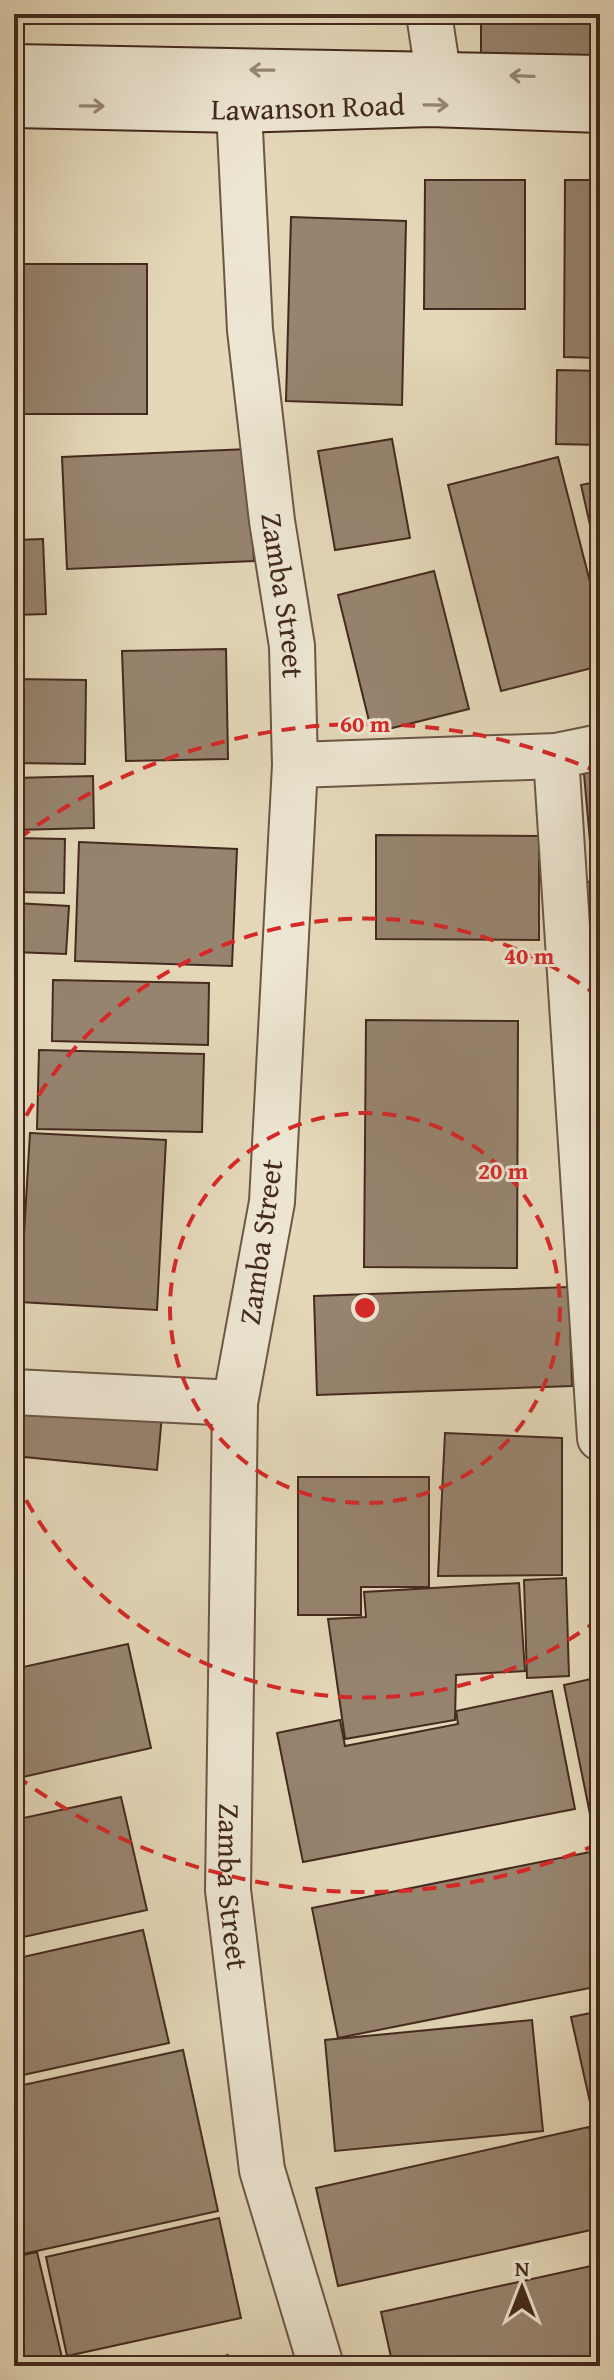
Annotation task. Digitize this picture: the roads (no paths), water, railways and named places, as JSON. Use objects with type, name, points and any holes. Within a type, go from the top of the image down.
[{"type":"street","points":[[429,14],[438,73]]},
{"type":"street","name":"Lawanson Road","points":[[14,67],[600,78]]},
{"type":"street","name":"Lawanson Road","points":[[14,105],[239,110],[430,104],[600,110]]},
{"type":"street","name":"Zamba Street","points":[[239,110],[250,330],[272,521],[292,646],[295,765],[272,1202],[235,1403],[228,1890],[262,2170],[321,2366]]},
{"type":"street","points":[[295,765],[556,756],[600,747]]},
{"type":"street","points":[[556,756],[600,1438]]},
{"type":"street","points":[[14,1392],[235,1403]]}]
